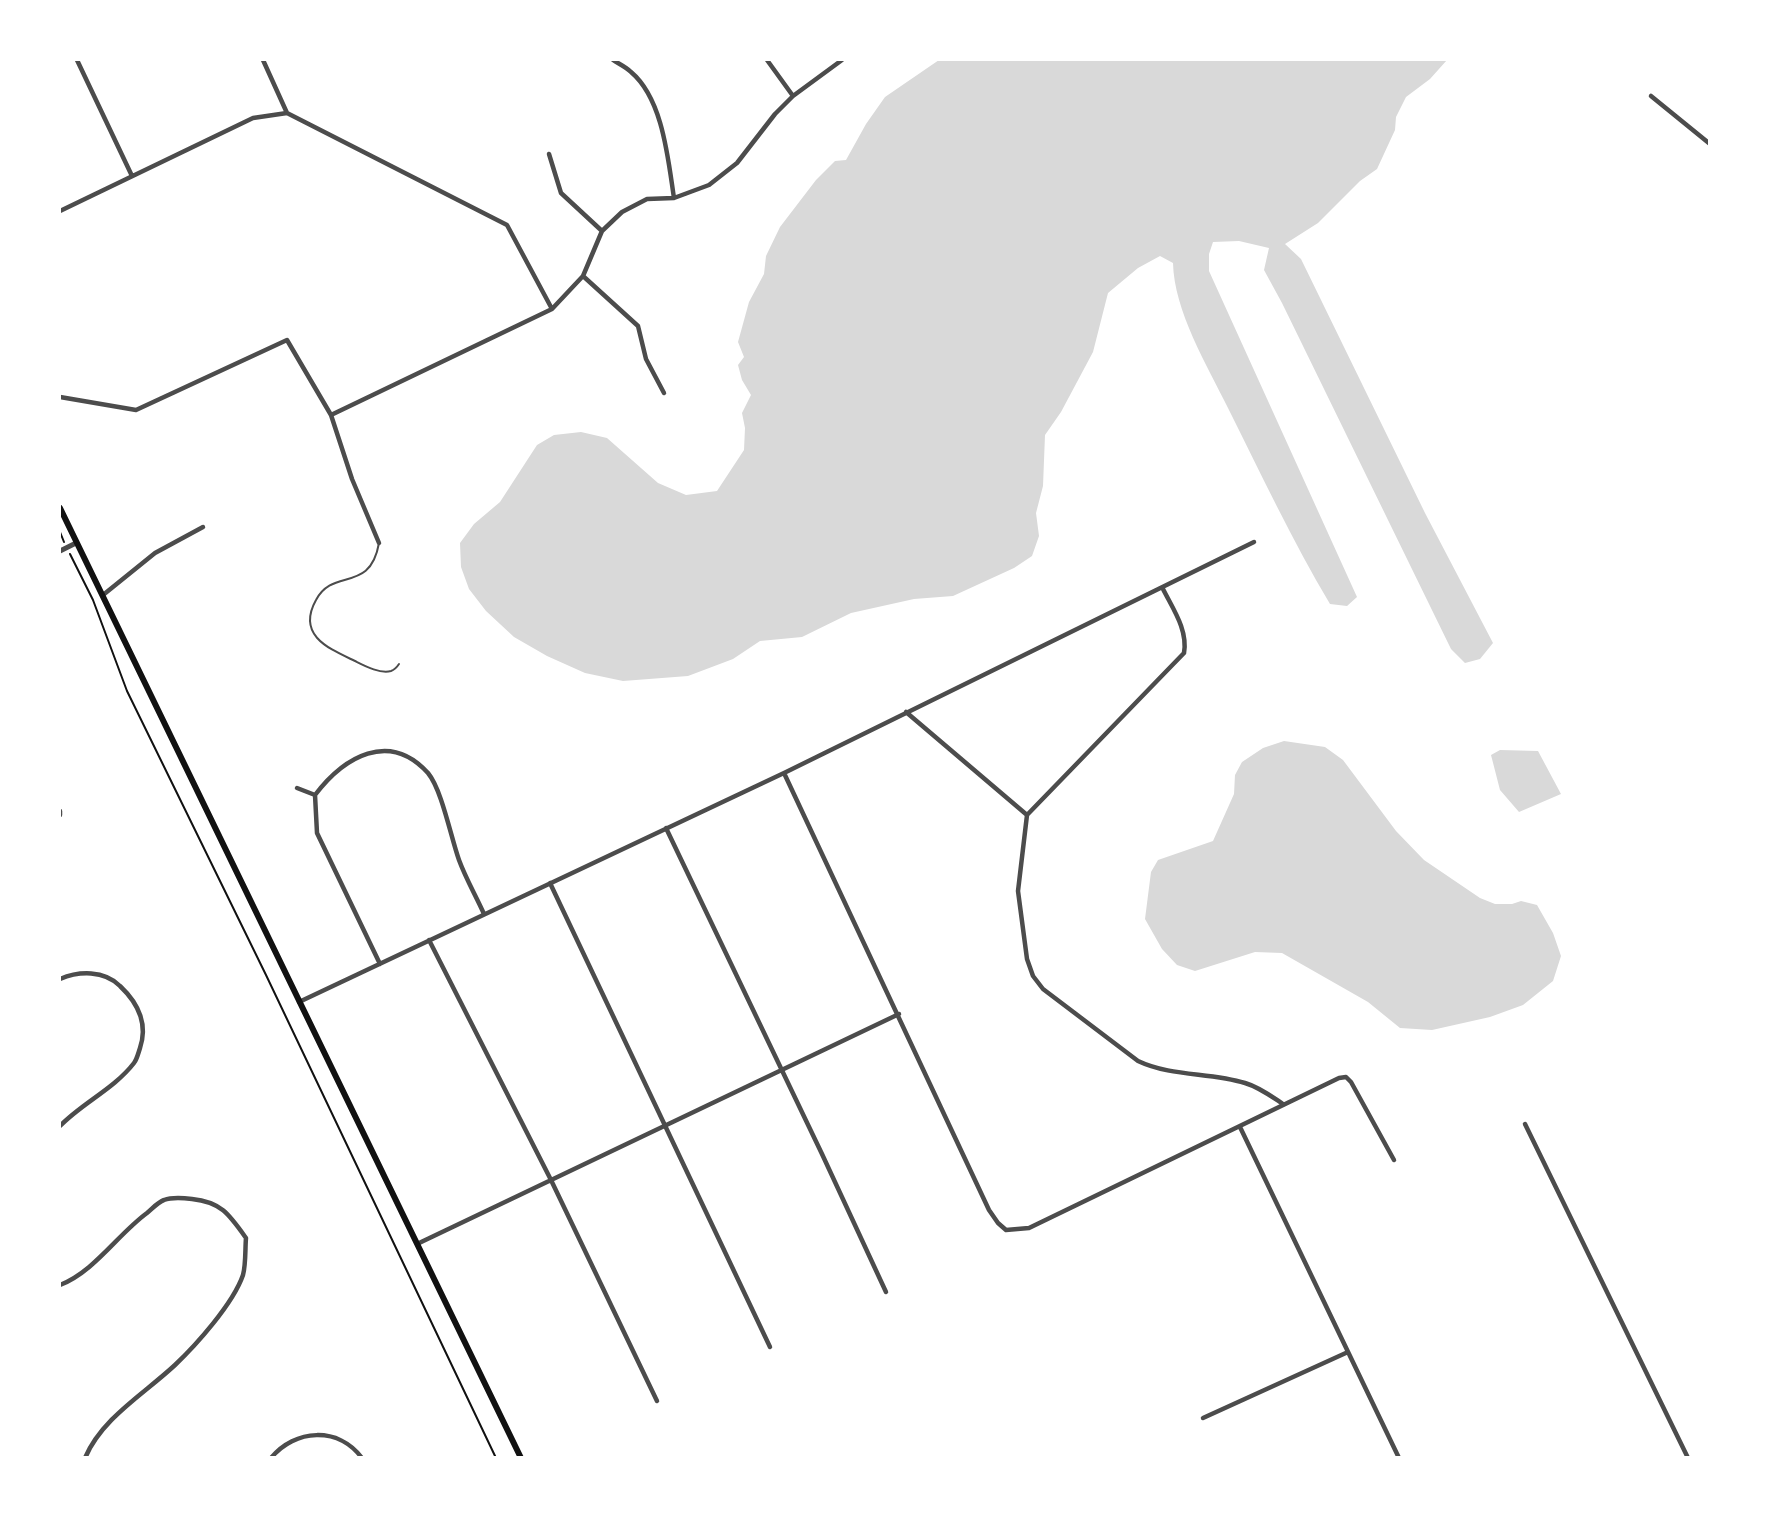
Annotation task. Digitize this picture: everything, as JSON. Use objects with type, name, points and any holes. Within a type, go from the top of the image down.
[{"type":"main road","points":[[60,508],[522,1458]]},
{"type":"street","points":[[77,60],[132,176]]},
{"type":"street","points":[[263,60],[287,113]]},
{"type":"street","points":[[613,60],[633,73],[650,98],[663,133],[674,198]]},
{"type":"street","points":[[767,60],[793,96]]},
{"type":"street","points":[[331,415],[552,309],[583,276],[602,231],[622,212],[647,199],[674,198],[709,186],[737,163],[775,114],[793,96],[842,60]]},
{"type":"street","points":[[1651,96],[1710,144]]},
{"type":"street","points":[[60,211],[253,118],[287,113],[507,225],[552,309]]},
{"type":"street","points":[[549,154],[561,193],[602,231]]},
{"type":"street","points":[[583,276],[638,326],[646,359],[664,393]]},
{"type":"street","points":[[60,397],[136,410],[287,340],[331,415],[352,479],[379,543]]},
{"type":"street","points":[[103,595],[155,553],[203,527]]},
{"type":"street","points":[[299,1002],[784,773],[1254,542]]},
{"type":"street","points":[[60,551],[76,543]]},
{"type":"street","points":[[1163,589],[1183,629],[1186,641],[1184,653],[1027,815],[1018,891],[1027,959],[1033,976],[1043,989],[1138,1061],[1156,1069],[1243,1082],[1283,1104]]},
{"type":"street","points":[[906,712],[1027,815]]},
{"type":"street","points":[[380,964],[317,833],[315,795],[328,778],[347,762],[389,750],[402,754],[429,774],[460,862],[484,914]]},
{"type":"street","points":[[784,773],[989,1210],[1006,1230],[1028,1228],[1339,1078],[1346,1077],[1351,1082],[1394,1160]]},
{"type":"street","points":[[298,788],[315,795]]},
{"type":"street","points":[[666,828],[886,1293]]},
{"type":"street","points":[[550,883],[770,1347]]},
{"type":"street","points":[[429,940],[551,1180],[657,1401]]},
{"type":"street","points":[[60,979],[78,974],[99,974],[116,981],[133,998],[144,1024],[143,1040],[136,1062],[60,1126]]},
{"type":"street","points":[[417,1244],[898,1014]]},
{"type":"street","points":[[1525,1124],[1688,1458]]},
{"type":"street","points":[[1240,1127],[1399,1458]]},
{"type":"street","points":[[60,1285],[70,1281],[95,1262],[135,1221],[165,1199],[212,1201],[234,1220],[246,1238],[243,1275],[229,1301],[175,1365],[137,1395],[115,1417],[90,1447],[85,1458]]},
{"type":"street","points":[[1203,1418],[1348,1352]]},
{"type":"street","points":[[271,1458],[276,1451],[297,1438],[320,1433],[344,1441],[362,1458]]},
{"type":"lane","points":[[379,543],[372,566],[365,573],[337,582],[317,597],[311,611],[312,628],[327,649],[361,664],[382,671],[392,670],[399,664]]},
{"type":"path","points":[[76,565],[93,600],[127,691],[266,975],[496,1458]]},
{"type":"shaded area","points":[[939,60],[1447,60],[1430,79],[1406,97],[1396,117],[1395,130],[1377,169],[1360,181],[1318,223],[1285,244],[1301,259],[1425,513],[1493,643],[1480,659],[1465,663],[1451,649],[1264,270],[1269,248],[1239,241],[1213,242],[1209,254],[1209,271],[1357,597],[1347,606],[1330,604],[1303,556],[1185,319],[1173,263],[1160,256],[1138,268],[1108,293],[1093,352],[1061,412],[1045,435],[1043,486],[1036,513],[1039,536],[1032,556],[1014,568],[953,596],[914,599],[851,613],[802,637],[760,641],[733,659],[688,676],[623,681],[585,673],[514,637],[486,611],[469,589],[461,567],[460,543],[474,524],[500,502],[537,445],[554,435],[581,432],[607,438],[658,483],[686,495],[717,491],[744,450],[745,428],[742,413],[751,395],[742,380],[738,365],[744,357],[738,342],[749,302],[764,274],[766,256],[780,227],[816,180],[835,161],[846,160],[885,97]]},
{"type":"shaded area","points":[[1284,741],[1325,747],[1343,760],[1396,831],[1424,860],[1480,898],[1495,904],[1521,901],[1537,905],[1553,933],[1561,956],[1553,981],[1523,1005],[1490,1017],[1432,1030],[1400,1028],[1368,1002],[1282,953],[1255,952],[1195,971],[1177,965],[1162,949],[1145,919],[1151,872],[1158,860],[1213,841],[1234,794],[1235,775],[1242,762],[1263,748]]},
{"type":"shaded area","points":[[1500,750],[1538,751],[1561,794],[1519,812],[1500,790],[1491,755]]}]
